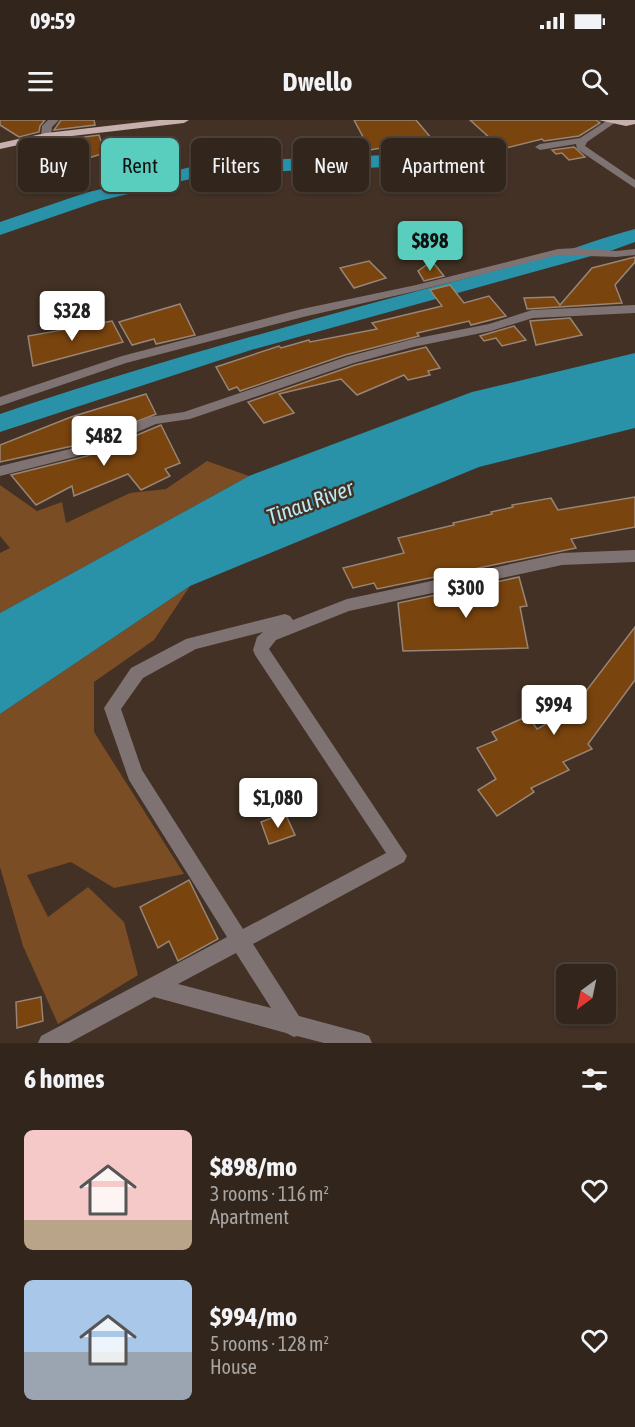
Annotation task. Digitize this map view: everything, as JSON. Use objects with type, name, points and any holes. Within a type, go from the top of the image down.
[{"type":"main road","points":[[0,146],[46,136],[184,120]]},
{"type":"main road","points":[[607,121],[635,121]]},
{"type":"street","points":[[46,136],[47,126],[54,120]]},
{"type":"street","points":[[607,121],[583,140],[580,147],[635,185]]},
{"type":"street","points":[[540,147],[583,140]]},
{"type":"street","points":[[0,402],[133,357],[302,313],[578,250],[611,254],[635,252]]},
{"type":"street","points":[[0,471],[81,451],[145,423],[185,416],[350,360],[413,343],[491,327],[532,314],[635,309]]},
{"type":"street","points":[[294,1027],[135,774],[112,708],[137,674],[192,644],[347,605],[562,559],[635,556]]},
{"type":"street","points":[[48,1043],[398,856],[261,650],[263,642],[270,635],[347,605]]},
{"type":"street","points":[[153,987],[294,1027],[362,1043]]},
{"type":"shaded area","points":[[207,461],[249,476],[0,613],[0,553],[10,548],[0,536],[0,485],[37,511],[62,502],[66,523],[130,493],[166,489]]},
{"type":"shaded area","points":[[190,586],[154,640],[94,682],[94,732],[184,874],[114,888],[71,862],[27,875],[48,917],[88,887],[124,922],[138,975],[58,1024],[23,946],[0,867],[0,714]]},
{"type":"water","name":"Tinau River","points":[[635,353],[635,428],[479,467],[190,586],[0,714],[0,613],[249,476],[472,392]]},
{"type":"building","points":[[0,120],[45,120],[39,132],[19,137],[0,125]]},
{"type":"building","points":[[61,120],[94,120],[95,125],[54,130]]},
{"type":"building","points":[[354,120],[416,120],[431,138],[381,138],[381,148],[370,150],[369,138],[364,138]]},
{"type":"building","points":[[470,120],[596,120],[600,123],[579,136],[544,141],[542,139],[506,148],[506,138],[490,138]]},
{"type":"building","points":[[99,135],[101,154],[89,158],[89,138],[76,138]]},
{"type":"building","points":[[574,147],[585,157],[569,160],[562,153],[556,154],[552,150]]},
{"type":"building","points":[[635,257],[635,262],[615,285],[622,303],[527,309],[524,298],[554,297],[560,305],[592,268]]},
{"type":"building","points":[[369,261],[386,278],[354,288],[340,268]]},
{"type":"building","points":[[432,261],[444,276],[424,281],[418,271]]},
{"type":"building","points":[[450,285],[464,303],[489,296],[506,316],[471,325],[469,321],[417,333],[419,336],[345,355],[240,391],[237,387],[229,390],[216,367],[279,346],[281,348],[309,340],[310,342],[377,329],[372,323],[442,306],[430,290]]},
{"type":"building","points":[[180,304],[195,335],[156,344],[154,339],[132,345],[119,322]]},
{"type":"building","points":[[570,318],[582,335],[536,345],[530,321]]},
{"type":"building","points":[[112,321],[123,342],[33,366],[28,336]]},
{"type":"building","points":[[514,326],[526,340],[502,346],[496,338],[484,341],[480,336]]},
{"type":"building","points":[[426,347],[440,368],[428,371],[430,375],[408,380],[404,375],[357,395],[341,379],[279,394],[294,413],[264,423],[248,402],[355,365]]},
{"type":"building","points":[[146,394],[156,414],[77,445],[0,462],[0,445],[71,417]]},
{"type":"building","points":[[161,425],[180,463],[165,469],[170,476],[141,490],[128,474],[74,496],[72,486],[36,505],[11,475],[87,456]]},
{"type":"building","points":[[635,497],[635,527],[571,539],[576,548],[377,589],[374,583],[353,588],[343,568],[404,553],[398,538],[492,514],[491,512],[513,507],[512,505],[551,498],[558,510]]},
{"type":"building","points":[[519,577],[527,606],[520,607],[528,648],[403,651],[398,603]]},
{"type":"building","points":[[635,627],[635,680],[588,744],[592,749],[563,762],[569,770],[531,788],[534,792],[497,816],[478,790],[496,779],[477,748],[497,740],[492,732],[528,716],[537,729],[571,711]]},
{"type":"building","points":[[285,813],[295,835],[269,844],[261,822]]},
{"type":"building","points":[[189,880],[218,939],[178,961],[169,941],[158,948],[140,907]]},
{"type":"building","points":[[41,997],[43,1021],[17,1028],[16,1002]]},
{"type":"waterway","points":[[0,229],[92,197],[211,168],[388,161],[472,145],[563,120]]},
{"type":"waterway","points":[[0,423],[243,345],[391,303],[544,264],[635,235]]}]
